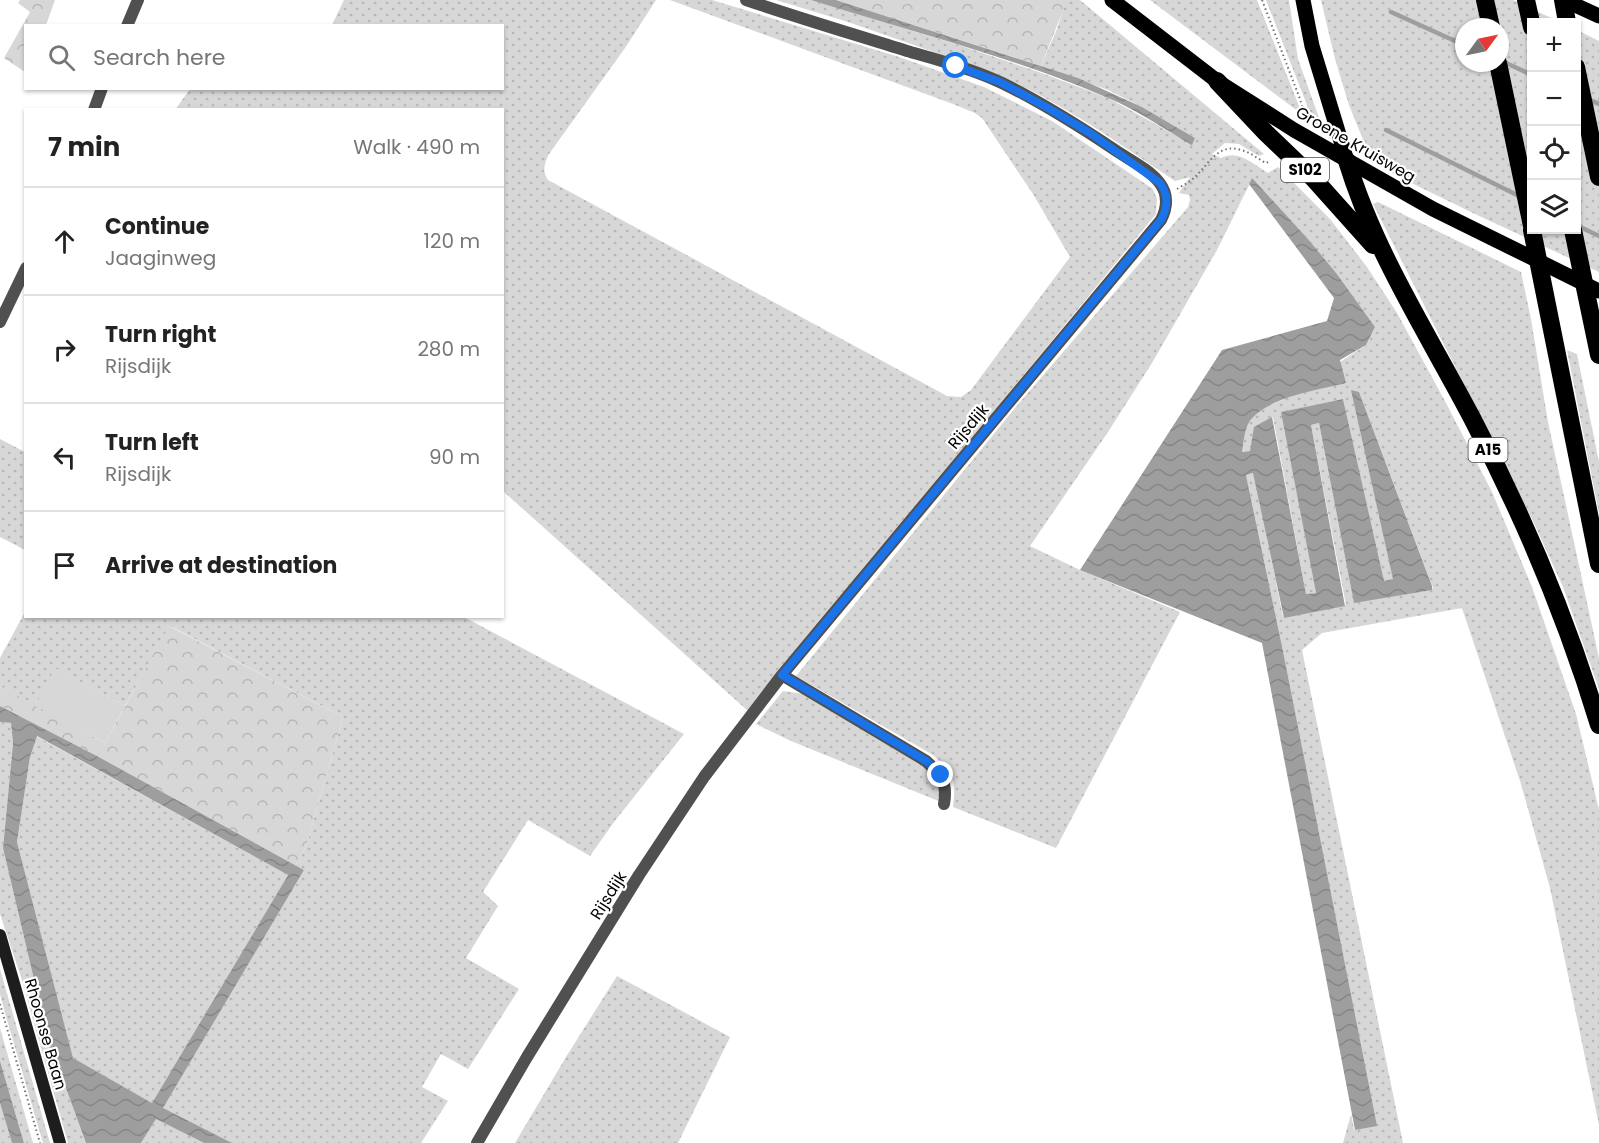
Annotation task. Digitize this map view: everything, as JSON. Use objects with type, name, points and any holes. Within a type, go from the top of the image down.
[{"type":"highway","points":[[1485,0],[1489,18]]},
{"type":"highway","points":[[1526,0],[1530,18]]},
{"type":"highway","points":[[1563,0],[1567,18]]},
{"type":"highway","points":[[1500,72],[1527,204]]},
{"type":"highway","points":[[1577,72],[1599,177]]},
{"type":"highway","name":"S102","points":[[1217,81],[1313,178],[1389,263]]},
{"type":"highway","name":"A15","points":[[1347,161],[1357,194],[1389,263],[1472,418],[1536,551],[1580,661],[1599,725]]},
{"type":"highway","points":[[1533,234],[1599,564]]},
{"type":"highway","points":[[1574,234],[1599,354]]},
{"type":"main road","name":"Groene Kruisweg","points":[[1112,0],[1217,81],[1347,161],[1443,214],[1599,291]]},
{"type":"main road","name":"S102","points":[[1303,0],[1315,57],[1347,161]]},
{"type":"main road","points":[[1563,0],[1599,16]]},
{"type":"main road","name":"Rhoonse Baan","points":[[0,935],[60,1143]]},
{"type":"street","points":[[128,24],[138,0]]},
{"type":"street","name":"Rijsdijk","points":[[477,1143],[639,875],[704,777],[782,675],[1161,220],[1168,201],[1160,183],[1090,133],[1000,82],[746,0]]},
{"type":"street","points":[[95,108],[101,90]]},
{"type":"street","points":[[0,322],[24,272]]},
{"type":"street","points":[[782,675],[926,761],[941,775],[946,791],[944,804]]},
{"type":"path","points":[[0,1004],[40,1143]]},
{"type":"green space","points":[[20,0],[55,0],[46,24],[24,24],[24,71],[4,58],[30,12],[18,3]]},
{"type":"green space","points":[[344,0],[656,0],[625,48],[549,154],[544,167],[548,180],[947,396],[961,397],[971,390],[1070,257],[1033,194],[982,118],[953,104],[670,0],[712,0],[899,57],[984,87],[1052,121],[1153,189],[1157,199],[1156,214],[748,711],[504,492],[504,108],[176,108],[189,90],[504,90],[504,24],[332,24]]},
{"type":"green space","points":[[776,0],[811,0],[1039,72],[1108,98],[1192,144],[1195,138],[1142,107],[1108,90],[1041,66],[1057,29],[1066,0],[1080,0],[1264,154],[1259,156],[1239,144],[1225,143],[1212,154],[1221,158],[1239,156],[1268,173],[1278,167],[1330,219],[1367,267],[1397,313],[1492,492],[1532,587],[1576,714],[1599,810],[1599,1125],[1550,888],[1521,784],[1462,608],[1322,633],[1302,650],[1403,1143],[1343,1143],[1351,1114],[1354,1130],[1376,1125],[1246,475],[1254,473],[1283,617],[1346,605],[1311,425],[1319,423],[1354,602],[1433,588],[1359,392],[1394,579],[1383,582],[1343,399],[1282,412],[1316,593],[1306,594],[1273,417],[1255,427],[1250,451],[1241,452],[1246,426],[1261,408],[1282,400],[1366,345],[1375,327],[1337,274],[1308,239],[1252,179],[1217,250],[1152,363],[1030,546],[1080,570],[1180,612],[1056,848],[953,807],[954,783],[949,772],[933,755],[796,676],[1015,408],[1188,207],[1189,195],[1179,193],[1190,177],[1175,181],[1065,109],[994,73],[848,22]]},
{"type":"green space","points":[[836,0],[1066,0],[1066,3],[1041,66]]},
{"type":"green space","points":[[1150,0],[1257,0],[1299,106],[1299,112]]},
{"type":"green space","points":[[1266,0],[1289,0],[1298,59],[1323,129],[1307,118],[1307,105]]},
{"type":"green space","points":[[1321,0],[1513,0],[1551,18],[1527,18],[1527,234],[1581,234],[1581,32],[1599,41],[1599,272],[1395,175],[1379,164],[1366,147],[1349,105]]},
{"type":"green space","points":[[1378,202],[1521,272],[1548,422],[1599,658],[1599,689],[1563,587],[1533,521],[1373,204]]},
{"type":"green space","points":[[1567,350],[1577,354],[1599,462],[1599,514]]},
{"type":"green space","points":[[0,439],[24,451],[24,549],[0,537]]},
{"type":"green space","points":[[24,614],[24,618],[466,618],[684,734],[590,856],[528,820],[483,892],[498,906],[466,958],[519,989],[468,1069],[441,1054],[422,1087],[448,1101],[421,1143],[232,1143],[162,1109],[304,870],[295,865],[299,862],[307,843],[343,717],[170,626],[125,706],[56,669],[35,706],[0,686],[0,658]]},
{"type":"green space","points":[[169,626],[343,717],[307,843],[299,862],[295,865],[97,756],[0,706],[0,686],[105,743]]},
{"type":"green space","points":[[55,668],[125,706],[105,743],[35,706]]},
{"type":"green space","points":[[783,691],[803,694],[926,765],[941,782],[941,802],[791,741],[756,724]]},
{"type":"green space","points":[[0,722],[11,723],[13,743],[3,848],[48,1039],[86,1143],[68,1143],[21,977],[0,914]]},
{"type":"green space","points":[[36,736],[288,875],[152,1103],[73,1059],[17,842],[30,757]]},
{"type":"green space","points":[[0,969],[50,1143],[43,1143],[5,1013],[0,994]]},
{"type":"green space","points":[[617,976],[730,1037],[678,1143],[515,1143],[566,1057]]},
{"type":"green space","points":[[0,1028],[33,1143],[24,1143],[0,1061]]},
{"type":"green space","points":[[0,1103],[12,1143],[0,1143]]},
{"type":"green space","points":[[156,1119],[204,1143],[141,1143]]},
{"type":"water","points":[[811,0],[836,0],[1078,78],[1142,107],[1195,138],[1192,145],[1119,103],[1072,83],[961,45]]},
{"type":"water","points":[[1252,178],[1337,274],[1375,327],[1366,345],[1340,360],[1346,383],[1305,392],[1262,410],[1252,418],[1246,429],[1242,452],[1250,451],[1254,427],[1272,417],[1306,594],[1316,593],[1281,412],[1343,399],[1384,581],[1393,579],[1351,390],[1359,392],[1432,586],[1432,590],[1354,603],[1319,423],[1311,425],[1345,606],[1284,618],[1253,473],[1246,475],[1377,1126],[1355,1130],[1262,643],[1080,570],[1222,350],[1327,321],[1334,298],[1249,184]]},
{"type":"water","points":[[0,706],[97,756],[304,870],[163,1108],[232,1143],[204,1143],[156,1119],[141,1143],[86,1143],[48,1039],[3,848],[13,743],[11,723],[0,722]],"holes":[[[37,736],[288,875],[152,1103],[73,1058],[17,842],[30,757]]]},
{"type":"water","points":[[0,1061],[24,1143],[12,1143],[0,1103]]},
{"type":"waterway","points":[[1391,12],[1455,41]]},
{"type":"waterway","points":[[1509,64],[1527,73]]},
{"type":"waterway","points":[[1588,99],[1599,104]]},
{"type":"waterway","points":[[1386,130],[1521,197]]},
{"type":"waterway","points":[[1581,227],[1599,236]]},
{"type":"route","points":[[941,775],[926,761],[782,675],[1161,220],[1168,201],[1160,183],[1090,133],[1000,82],[956,66]]}]
